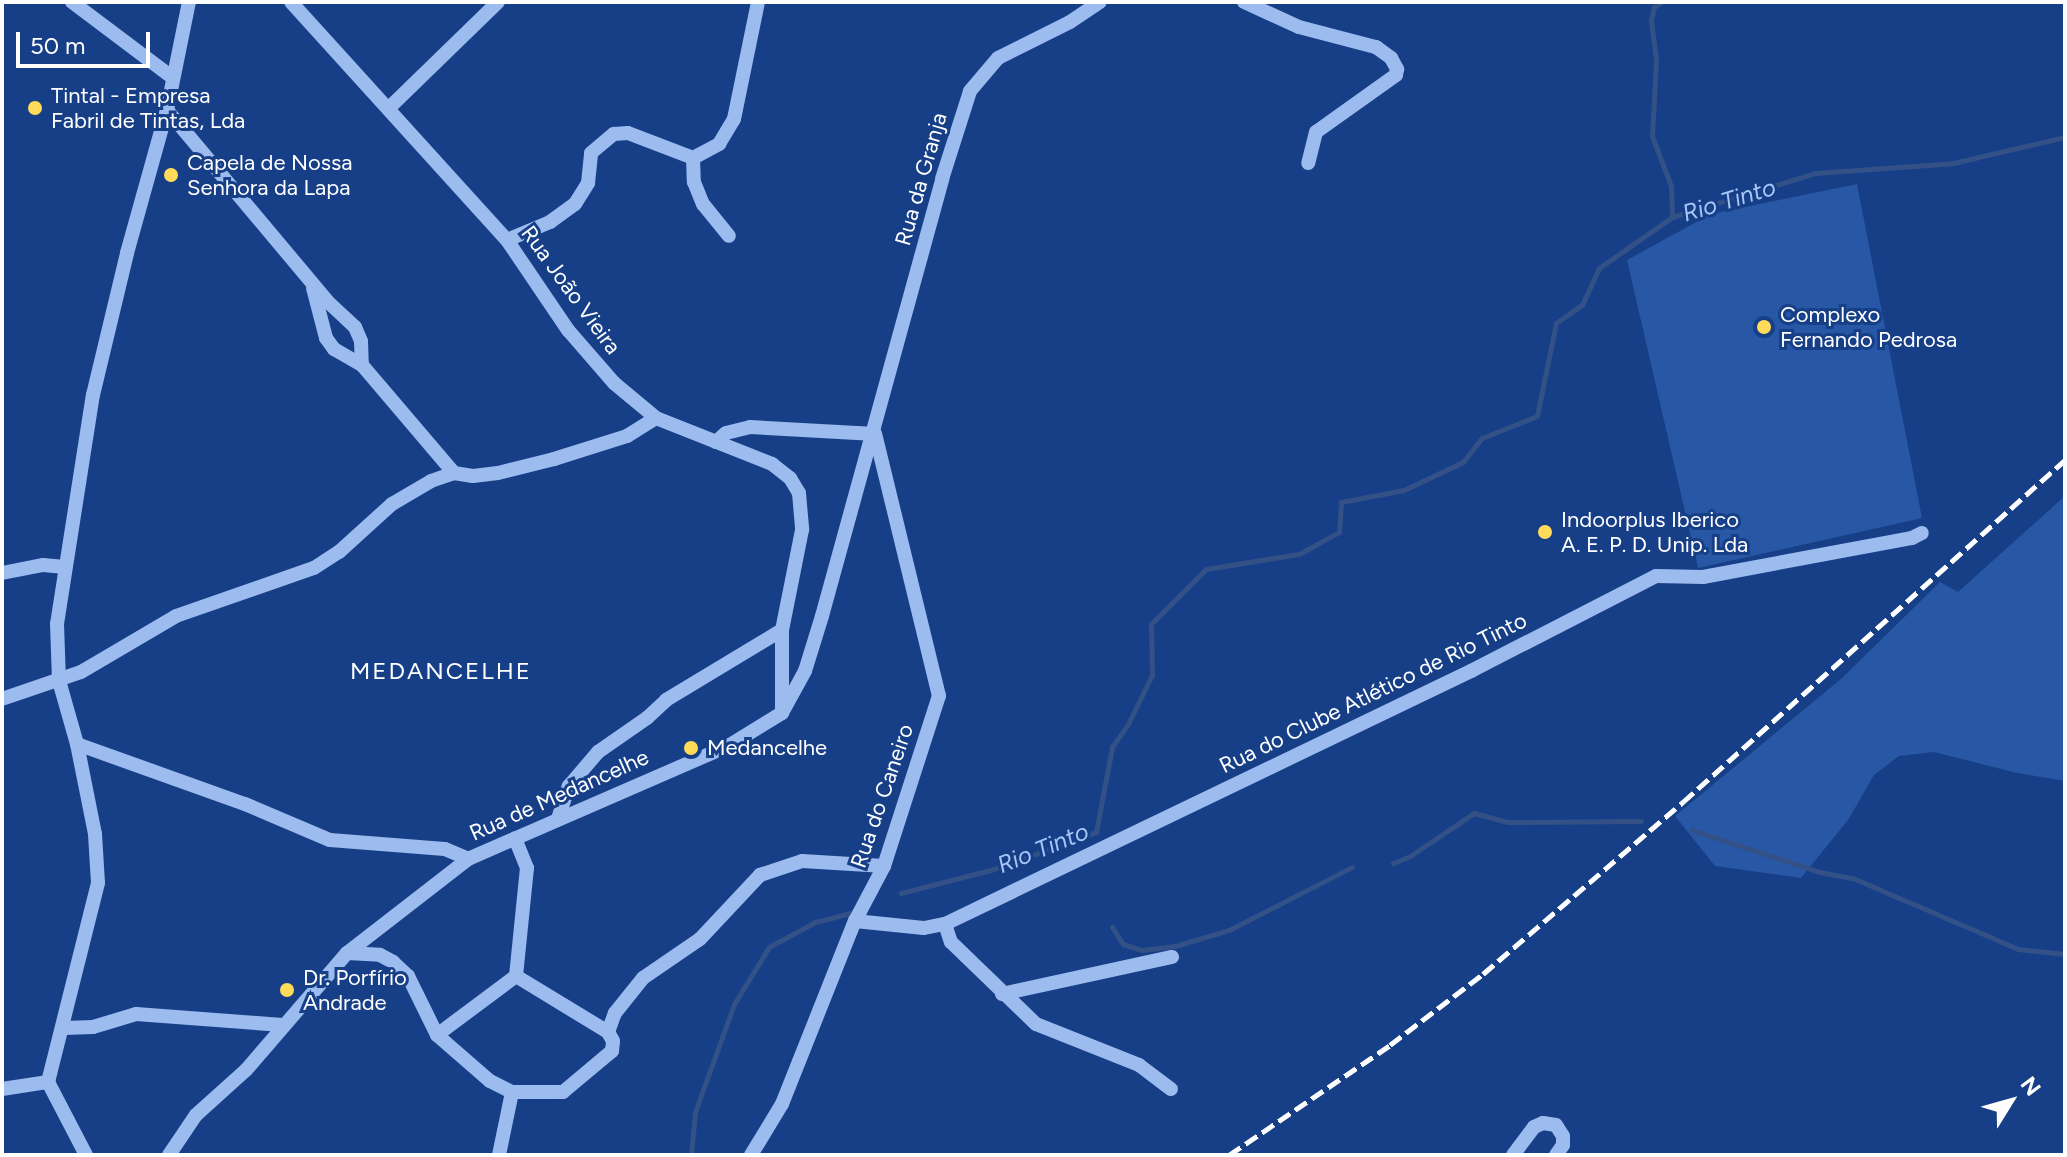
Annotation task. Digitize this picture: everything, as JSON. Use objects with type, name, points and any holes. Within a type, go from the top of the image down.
[{"type":"street","points":[[72,2],[172,77]]},
{"type":"street","points":[[86,1155],[48,1082],[98,883],[95,834],[77,744],[59,681],[57,624],[97,381],[127,253],[167,110],[189,2]]},
{"type":"street","name":"Rua João Vieira","points":[[291,2],[390,107],[507,240],[594,363],[656,418],[772,464],[790,478],[799,493],[802,530],[782,630],[782,713]]},
{"type":"street","points":[[390,107],[498,2]]},
{"type":"street","points":[[507,240],[550,222],[575,204],[588,183],[591,153],[614,134],[628,133],[693,158],[719,144],[734,119],[758,2]]},
{"type":"street","name":"Rua da Granja","points":[[875,434],[942,179],[970,91],[998,58],[1070,22],[1100,2]]},
{"type":"street","points":[[1244,2],[1299,27],[1376,47],[1391,58],[1397,69],[1396,75],[1316,132],[1308,163]]},
{"type":"street","points":[[167,110],[311,281],[355,327],[361,341],[362,365]]},
{"type":"street","points":[[693,158],[694,182],[703,204],[729,236]]},
{"type":"street","points":[[311,281],[326,338],[334,349],[362,365],[454,473]]},
{"type":"street","points":[[2,699],[81,672],[176,616],[314,568],[339,552],[392,504],[454,473],[473,476],[498,473],[554,459],[627,436],[656,418]]},
{"type":"street","points":[[716,442],[726,433],[750,427],[875,434],[807,665],[782,713]]},
{"type":"street","name":"Rua do Caneiro","points":[[751,1155],[782,1104],[855,921],[884,866],[939,696],[875,434]]},
{"type":"street","name":"Rua do Clube Atlético de Rio Tinto","points":[[855,921],[924,928],[945,924],[1471,671],[1656,576],[1703,577],[1912,538],[1922,533]]},
{"type":"street","points":[[2,573],[43,565],[65,567]]},
{"type":"street","points":[[558,819],[569,786],[598,752],[647,718],[666,700],[782,630]]},
{"type":"street","name":"Rua de Medancelhe","points":[[169,1155],[196,1115],[246,1070],[347,953],[468,859],[730,745],[782,713]]},
{"type":"street","points":[[77,744],[245,804],[330,840],[445,849],[468,859]]},
{"type":"street","points":[[437,1035],[516,976],[527,868],[515,838]]},
{"type":"street","points":[[347,953],[380,955],[393,962],[408,976],[437,1035],[490,1081],[512,1092],[563,1092],[612,1051],[608,1032],[615,1013],[643,978],[700,939],[760,875],[802,861],[884,866]]},
{"type":"street","points":[[945,924],[951,942],[1036,1024],[1139,1065],[1171,1089]]},
{"type":"street","points":[[1002,994],[1172,957]]},
{"type":"street","points":[[516,976],[608,1032]]},
{"type":"street","points":[[64,1028],[93,1027],[136,1014],[283,1025]]},
{"type":"street","points":[[2,1089],[48,1082]]},
{"type":"street","points":[[499,1155],[512,1092]]},
{"type":"street","points":[[1513,1155],[1534,1127],[1543,1123],[1556,1125],[1563,1136],[1563,1145],[1556,1155]]},
{"type":"shaded area","name":"Complexo Fernando Pedrosa","points":[[1857,184],[1922,518],[1698,568],[1627,260],[1711,214]]},
{"type":"shaded area","points":[[2065,496],[2065,781],[2017,773],[1934,752],[1899,756],[1874,775],[1848,820],[1801,878],[1715,866],[1675,816],[1841,679],[1940,582],[1958,592]]},
{"type":"waterway","points":[[1661,2],[1654,7],[1651,20],[1656,60],[1652,136],[1671,186],[1672,217]]},
{"type":"waterway","name":"Rio Tinto","points":[[901,893],[994,869],[1096,832],[1112,747],[1128,724],[1152,675],[1151,624],[1206,569],[1299,554],[1339,532],[1341,502],[1404,490],[1463,462],[1482,438],[1537,416],[1556,323],[1582,305],[1599,268],[1672,217],[1815,173],[1953,163],[2065,137]]},
{"type":"waterway","points":[[1393,863],[1410,856],[1474,813],[1508,822],[1641,821]]},
{"type":"waterway","points":[[1692,830],[1820,872],[1855,879],[2018,949],[2065,954]]},
{"type":"waterway","points":[[1112,927],[1123,944],[1142,950],[1175,946],[1229,930],[1352,867]]},
{"type":"waterway","name":"Rio Tinto","points":[[691,1155],[695,1112],[734,1004],[769,947],[815,922],[850,913]]},
{"type":"railway","points":[[1229,1155],[1390,1045],[1483,974],[1683,802],[2065,460]]},
{"type":"place","name":"Tintal - Empresa Fabril de Tintas, Lda","points":[[35,108]]},
{"type":"place","name":"Capela de Nossa Senhora da Lapa","points":[[171,175]]},
{"type":"place","name":"Complexo Fernando Pedrosa","points":[[1764,327]]},
{"type":"place","name":"Indoorplus Iberico A. E. P. D. Unip. Lda","points":[[1545,532]]},
{"type":"place","name":"Medancelhe","points":[[691,748]]},
{"type":"place","name":"Dr. Porfírio Andrade","points":[[287,990]]},
{"type":"district","name":"MEDANCELHE","points":[[441,671]]}]
